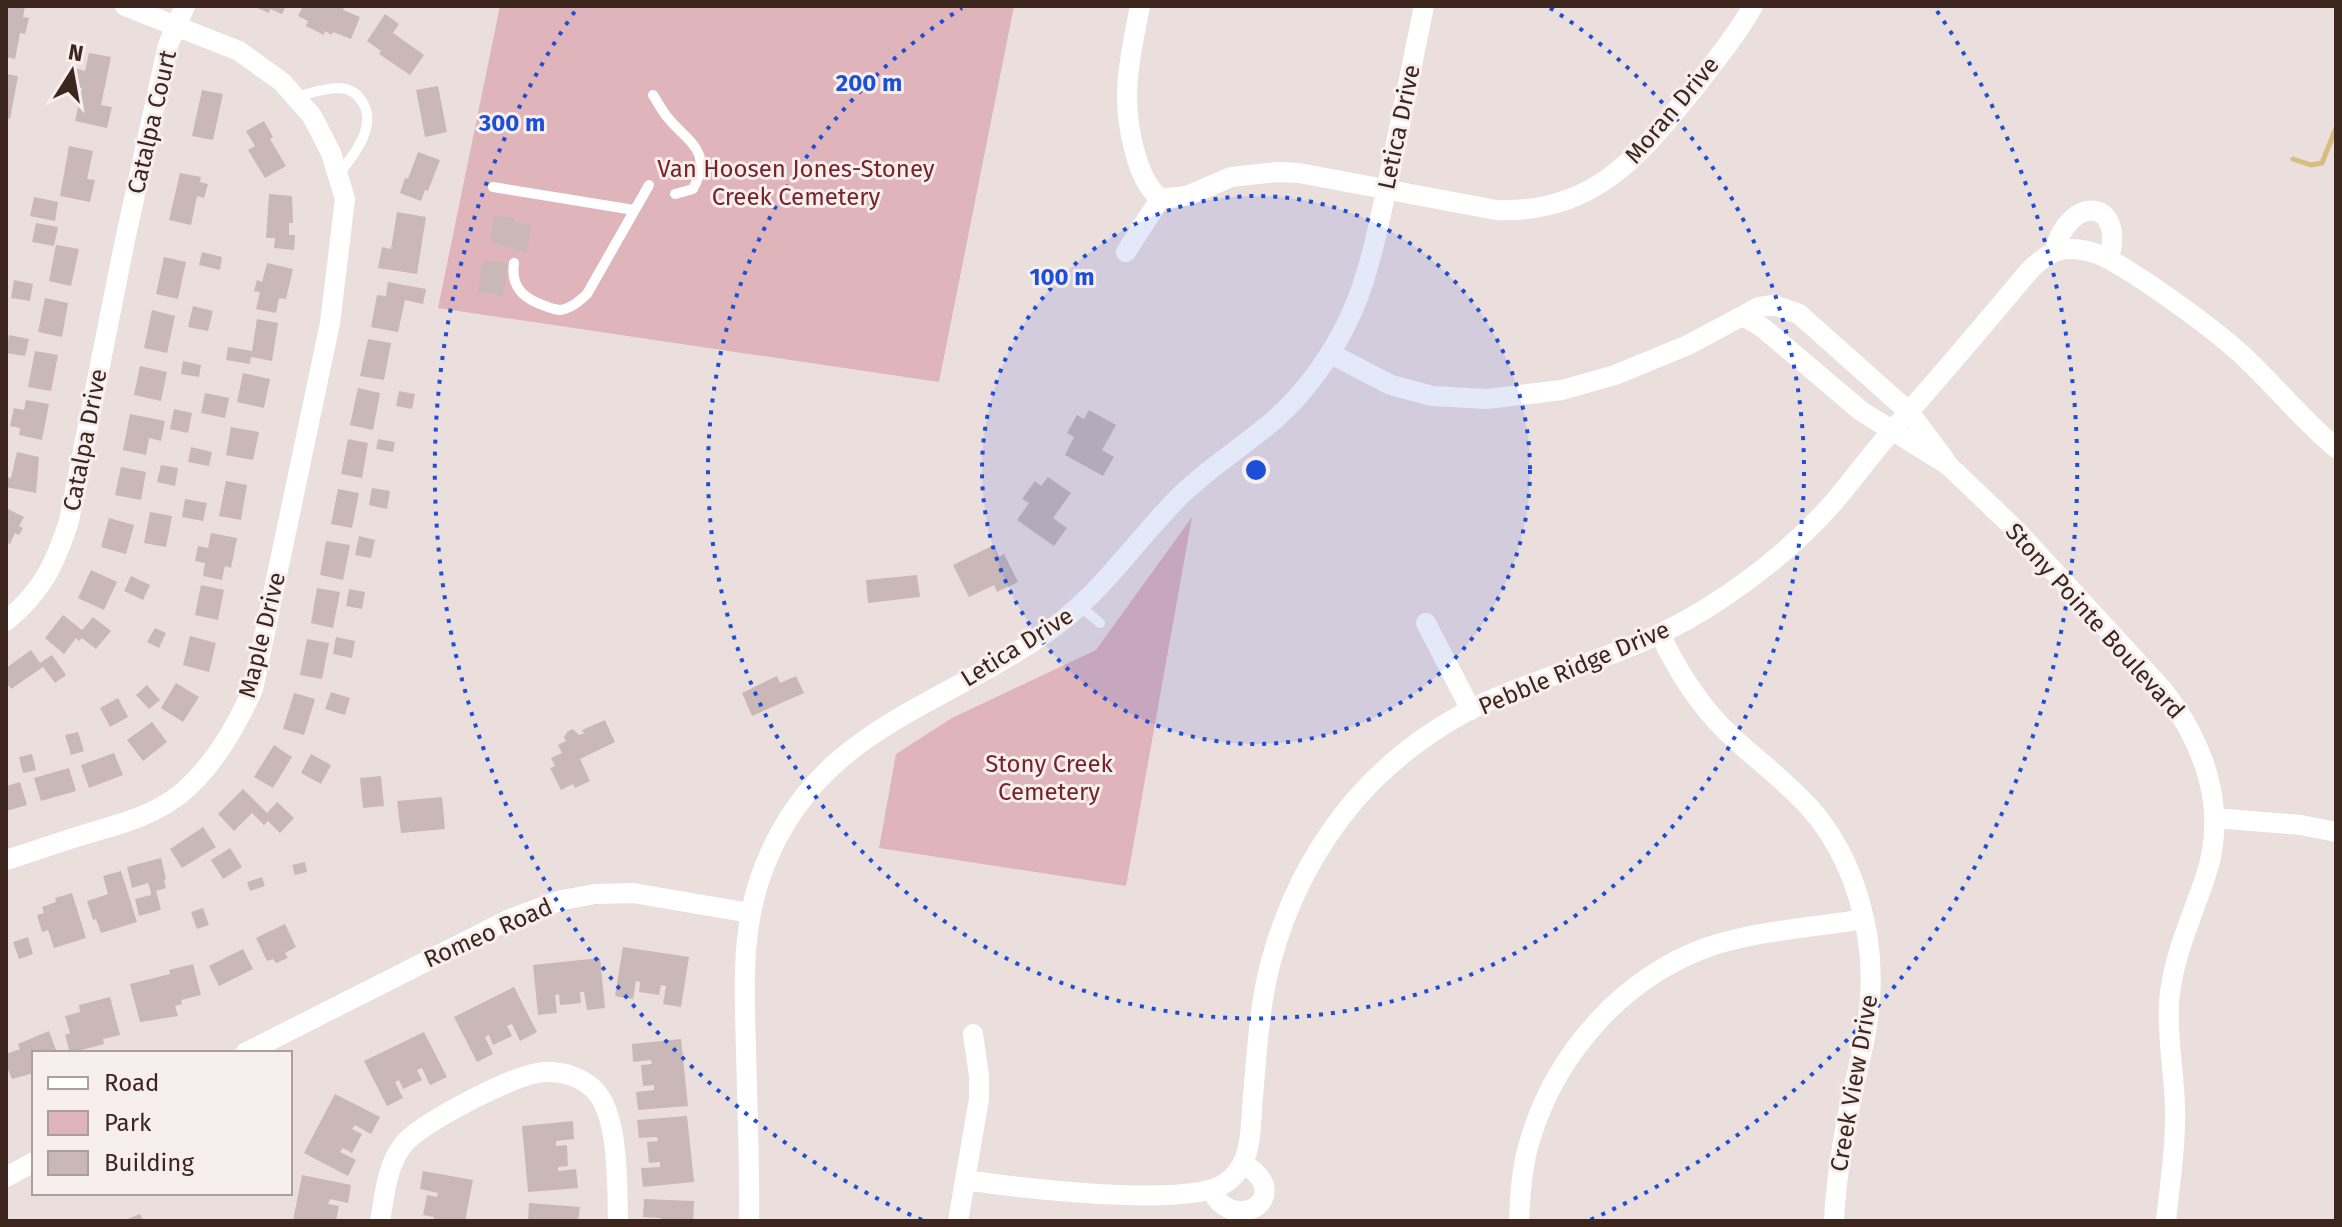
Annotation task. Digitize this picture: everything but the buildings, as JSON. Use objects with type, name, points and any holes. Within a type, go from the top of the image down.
[{"type":"street","name":"Maple Drive","points":[[6,860],[150,813],[179,794],[206,767],[240,718],[253,689],[330,323],[337,274],[345,199],[331,153],[312,116],[282,82],[239,51],[125,6]]},
{"type":"street","name":"Catalpa Court","points":[[125,240],[168,45],[185,6]]},
{"type":"street","points":[[1126,252],[1160,199],[1145,180],[1128,127],[1125,97],[1127,75],[1140,6]]},
{"type":"street","name":"Letica Drive","points":[[749,1221],[744,974],[750,913],[764,868],[783,829],[816,783],[840,759],[884,725],[1017,652],[1081,607],[1178,498],[1267,427],[1297,397],[1331,354],[1364,285],[1424,6]]},
{"type":"street","name":"Moran Drive","points":[[1160,199],[1187,196],[1231,177],[1277,172],[1299,173],[1471,206],[1510,210],[1544,206],[1590,190],[1640,153],[1707,71],[1753,6]]},
{"type":"street","name":"Pebble Ridge Drive","points":[[1243,1163],[1249,1141],[1259,1026],[1269,969],[1288,911],[1306,871],[1335,825],[1389,765],[1471,710],[1506,693],[1614,656],[1712,605],[1790,546],[1835,501],[2029,271],[2054,252],[2057,240],[2072,217],[2080,212],[2094,211],[2103,216],[2112,228],[2109,258]]},
{"type":"street","name":"Catalpa Drive","points":[[6,621],[40,588],[57,558],[69,521],[125,240]]},
{"type":"street","points":[[2054,252],[2084,250],[2109,258],[2173,301],[2221,337],[2336,448]]},
{"type":"street","name":"Stony Pointe Boulevard","points":[[1331,354],[1391,385],[1413,392],[1454,399],[1487,399],[1562,390],[1615,375],[1688,345],[1759,307],[1774,305],[1799,314],[1909,412],[1948,465],[2017,531],[2179,711],[2200,749],[2209,778],[2215,818],[2211,858],[2175,962],[2171,984],[2169,1028],[2175,1106],[2166,1221]]},
{"type":"street","name":"Stony Pointe Boulevard","points":[[1743,316],[1763,328],[1839,395],[1891,432],[1948,465]]},
{"type":"street","points":[[1426,623],[1471,710]]},
{"type":"street","name":"Creek View Drive","points":[[1660,634],[1681,675],[1703,705],[1728,733],[1776,773],[1816,815],[1850,874],[1864,919],[1870,958],[1870,1001],[1843,1141],[1834,1221]]},
{"type":"street","points":[[2215,818],[2301,825],[2336,832]]},
{"type":"street","name":"Romeo Road","points":[[249,1051],[496,926],[535,908],[562,900],[595,894],[633,893],[750,913]]},
{"type":"street","points":[[1519,1221],[1527,1150],[1541,1109],[1576,1047],[1608,1011],[1651,976],[1708,948],[1759,934],[1864,919]]},
{"type":"street","points":[[958,1221],[979,1099],[973,1034]]},
{"type":"street","points":[[380,1221],[390,1168],[408,1139],[429,1122],[454,1109],[522,1078],[548,1072],[574,1076],[600,1096],[610,1123],[618,1221]]},
{"type":"street","points":[[6,1177],[32,1163]]},
{"type":"street","points":[[965,1180],[1083,1193],[1176,1194],[1212,1191],[1229,1180],[1243,1163],[1262,1180],[1265,1191],[1258,1208],[1243,1216],[1224,1212],[1216,1204],[1212,1191]]},
{"type":"lane","points":[[296,97],[341,88],[356,92],[366,106],[368,122],[358,150],[338,176]]},
{"type":"lane","points":[[653,95],[666,116],[693,143],[701,156],[701,174],[693,189],[675,194]]},
{"type":"lane","points":[[514,263],[512,275],[517,290],[534,303],[559,311],[574,305],[587,294],[649,185]]},
{"type":"lane","points":[[493,187],[634,210]]},
{"type":"lane","points":[[1081,607],[1100,623]]},
{"type":"green space","name":"Van Hoosen Jones-Stoney Creek Cemetery","points":[[500,6],[1014,6],[939,382],[438,308]]},
{"type":"green space","name":"Stony Creek Cemetery","points":[[1192,517],[1126,886],[879,848],[896,754],[952,718],[1096,650]]},
{"type":"waterway","points":[[2293,159],[2311,165],[2322,163],[2336,128]]}]
